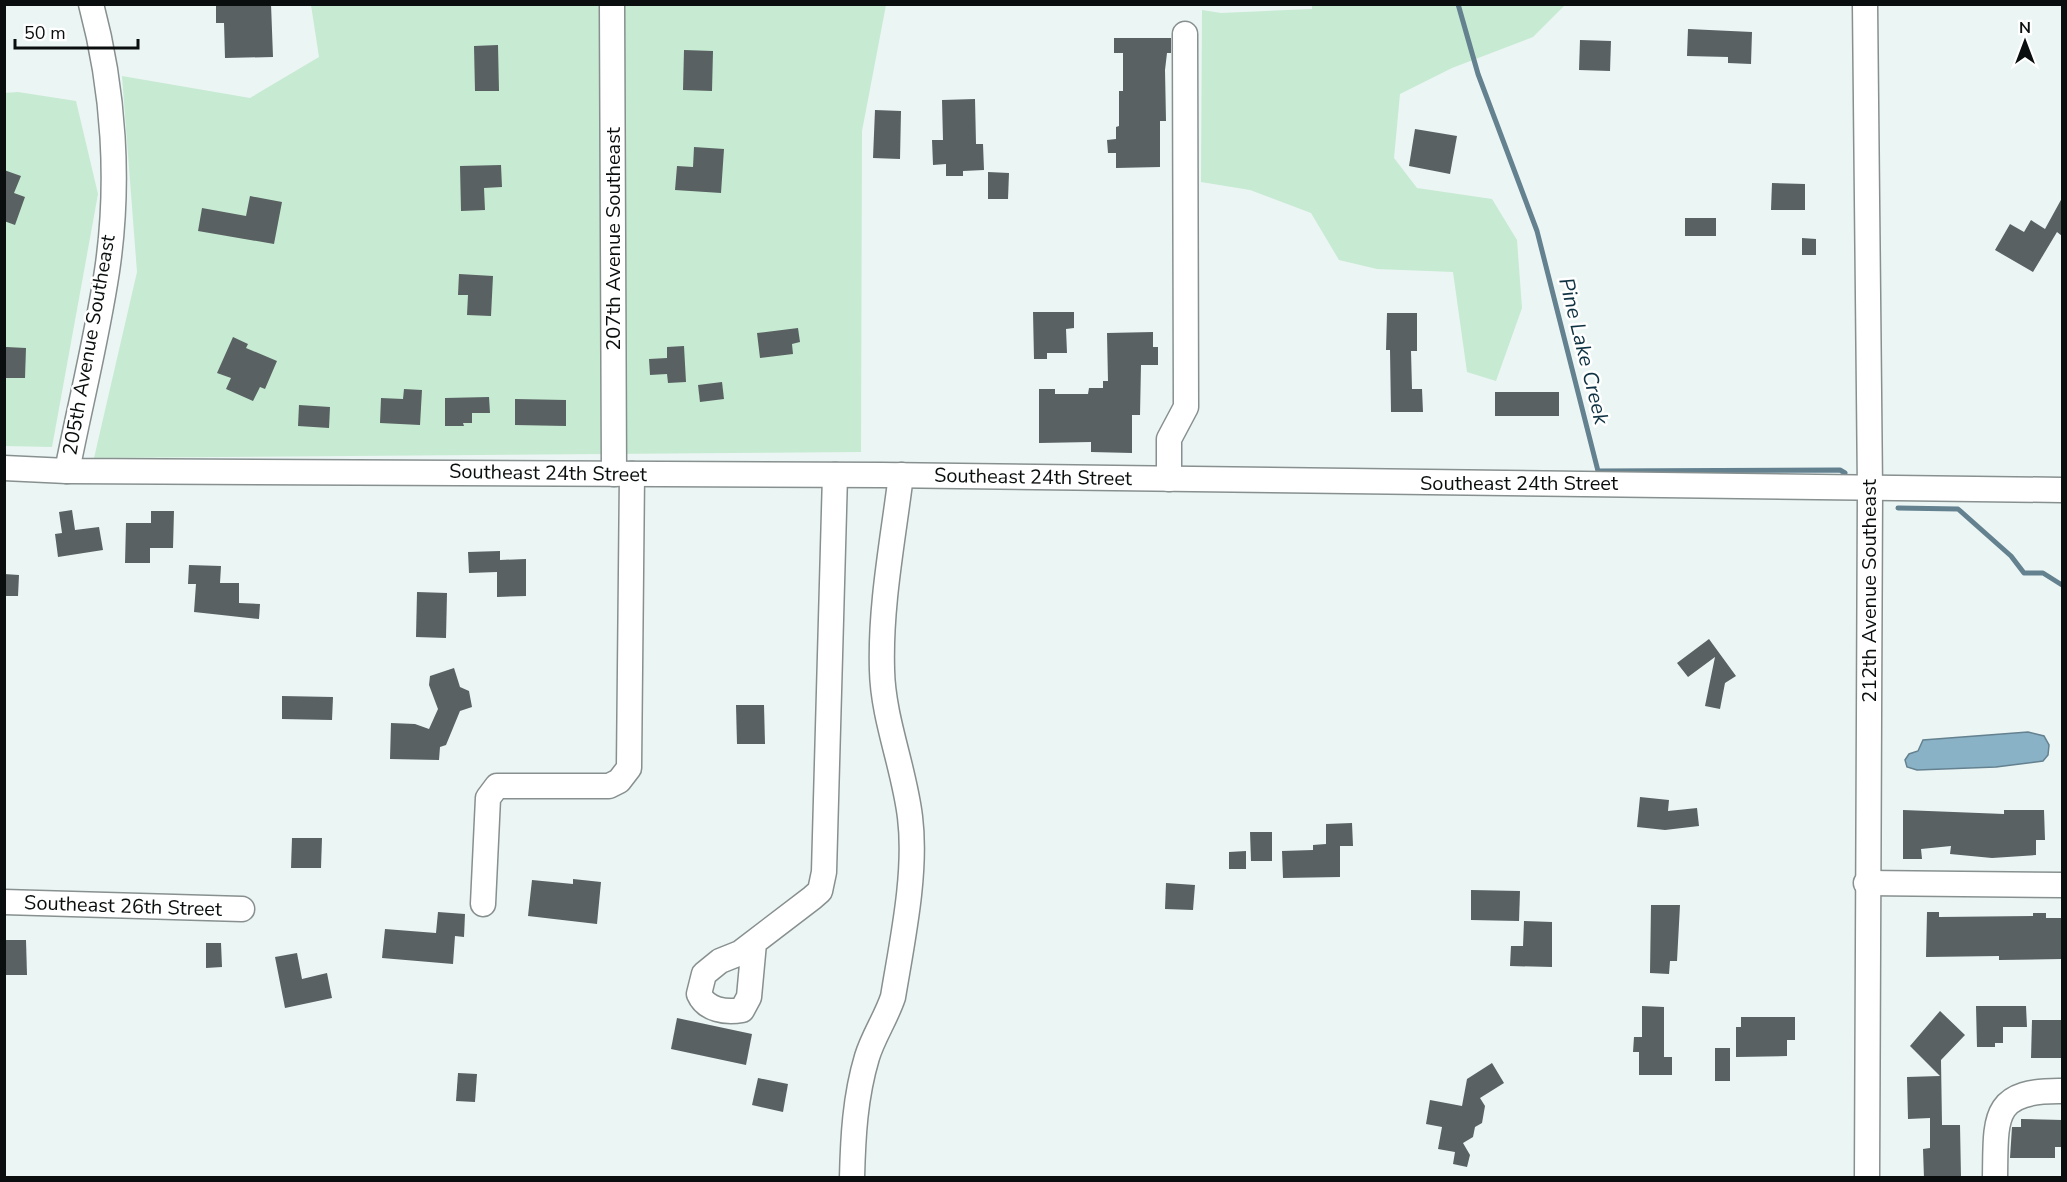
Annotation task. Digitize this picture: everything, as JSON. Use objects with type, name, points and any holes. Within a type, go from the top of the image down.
[{"type":"street","name":"205th Avenue Southeast","points":[[67,471],[110,244],[112,136],[105,76],[91,4]]},
{"type":"street","name":"207th Avenue Southeast","points":[[483,904],[488,798],[497,786],[609,786],[619,781],[629,768],[612,4]]},
{"type":"street","name":"212th Avenue Southeast","points":[[1865,4],[1870,490],[1866,883],[1867,1178]]},
{"type":"street","points":[[1169,479],[1169,439],[1186,407],[1185,34]]},
{"type":"street","name":"Southeast 24th Street","points":[[4,468],[67,471],[835,475],[1642,483],[1870,490],[2062,490]]},
{"type":"street","points":[[754,943],[820,891],[824,872],[835,475]]},
{"type":"street","points":[[852,1178],[853,1135],[858,1093],[868,1055],[886,1018],[893,997],[910,869],[909,808],[899,753],[888,717],[882,670],[884,609],[901,476]]},
{"type":"street","points":[[1866,883],[2062,885]]},
{"type":"street","name":"Southeast 26th Street","points":[[4,902],[242,909]]},
{"type":"street","points":[[1995,1178],[1995,1133],[1998,1118],[2011,1099],[2034,1091],[2062,1091]]},
{"type":"green space","points":[[1312,4],[1565,5],[1533,37],[1452,68],[1400,94],[1394,158],[1417,188],[1492,199],[1517,240],[1522,308],[1496,381],[1467,372],[1453,272],[1377,269],[1339,260],[1311,213],[1250,190],[1201,182],[1202,10],[1221,13],[1312,9]]},
{"type":"green space","points":[[311,5],[886,5],[862,131],[861,452],[94,458],[137,272],[122,76],[250,98],[319,57]]},
{"type":"green space","points":[[18,92],[76,101],[98,194],[52,447],[5,446],[4,93]]},
{"type":"water","points":[[2028,732],[2044,736],[2049,745],[2048,755],[2043,761],[1996,767],[1917,770],[1907,767],[1905,760],[1909,754],[1918,751],[1923,740]]},
{"type":"building","points":[[216,4],[271,4],[273,57],[225,58],[224,23],[216,23]]},
{"type":"building","points":[[1688,29],[1752,32],[1751,64],[1728,63],[1728,57],[1687,56]]},
{"type":"building","points":[[1114,38],[1171,38],[1171,53],[1167,53],[1165,70],[1166,121],[1160,121],[1160,167],[1116,168],[1116,153],[1108,153],[1107,140],[1116,139],[1116,127],[1119,126],[1119,91],[1123,91],[1123,53],[1114,53]]},
{"type":"building","points":[[1580,40],[1611,41],[1610,71],[1579,70]]},
{"type":"building","points":[[498,45],[499,91],[475,91],[474,46]]},
{"type":"building","points":[[684,50],[713,51],[712,91],[683,90]]},
{"type":"building","points":[[975,99],[976,144],[983,144],[984,170],[963,171],[963,176],[946,176],[946,164],[933,165],[932,140],[943,140],[942,100]]},
{"type":"building","points":[[875,110],[901,111],[900,159],[873,158]]},
{"type":"building","points":[[1415,129],[1457,136],[1450,174],[1409,166]]},
{"type":"building","points":[[694,147],[724,149],[721,193],[675,190],[677,166],[693,167]]},
{"type":"building","points":[[501,165],[502,187],[484,188],[485,210],[461,211],[460,166]]},
{"type":"building","points":[[4,170],[21,176],[14,193],[25,197],[15,225],[4,221]]},
{"type":"building","points":[[988,172],[1009,173],[1008,199],[988,199]]},
{"type":"building","points":[[1772,183],[1805,184],[1805,210],[1771,210]]},
{"type":"building","points":[[250,196],[282,202],[274,244],[198,231],[202,208],[246,216]]},
{"type":"building","points":[[2062,198],[2062,236],[2057,232],[2033,272],[1995,250],[2010,224],[2024,232],[2031,220],[2045,229]]},
{"type":"building","points":[[1685,218],[1716,218],[1716,236],[1685,236]]},
{"type":"building","points":[[1802,238],[1816,239],[1816,255],[1802,255]]},
{"type":"building","points":[[459,274],[493,276],[491,316],[467,315],[468,295],[458,295]]},
{"type":"building","points":[[1033,312],[1074,312],[1074,328],[1066,329],[1067,353],[1047,353],[1047,359],[1034,359]]},
{"type":"building","points":[[1387,313],[1417,313],[1417,351],[1411,351],[1412,389],[1422,389],[1423,412],[1391,412],[1390,350],[1386,350]]},
{"type":"building","points":[[798,328],[800,342],[792,344],[793,354],[760,358],[757,333]]},
{"type":"building","points":[[1153,332],[1153,347],[1158,347],[1158,365],[1141,365],[1140,415],[1132,415],[1132,453],[1091,452],[1091,442],[1039,443],[1039,389],[1055,389],[1055,394],[1088,394],[1089,388],[1103,388],[1103,381],[1108,381],[1107,333]]},
{"type":"building","points":[[233,337],[248,344],[246,348],[277,361],[265,389],[260,387],[253,401],[226,389],[231,378],[217,373]]},
{"type":"building","points":[[684,346],[686,382],[668,383],[667,374],[650,375],[649,359],[667,358],[667,347]]},
{"type":"building","points":[[6,347],[26,348],[25,378],[5,378]]},
{"type":"building","points":[[722,382],[724,399],[700,402],[698,385]]},
{"type":"building","points":[[404,389],[422,390],[420,425],[380,423],[381,398],[403,399]]},
{"type":"building","points":[[1495,392],[1559,392],[1559,416],[1495,416]]},
{"type":"building","points":[[489,397],[490,413],[472,413],[472,423],[463,423],[464,426],[445,426],[445,398]]},
{"type":"building","points":[[515,399],[566,400],[566,426],[515,425]]},
{"type":"building","points":[[299,405],[330,407],[329,428],[298,426]]},
{"type":"building","points":[[72,510],[75,530],[99,527],[103,550],[58,557],[55,534],[62,533],[59,512]]},
{"type":"building","points":[[151,511],[174,511],[173,548],[150,548],[150,563],[125,563],[126,523],[151,523]]},
{"type":"building","points":[[500,551],[500,560],[526,559],[526,596],[497,597],[497,572],[469,573],[468,552]]},
{"type":"building","points":[[189,565],[221,566],[220,583],[239,583],[239,603],[260,604],[259,619],[194,612],[196,584],[188,584]]},
{"type":"building","points":[[4,574],[19,575],[18,596],[4,596]]},
{"type":"building","points":[[417,592],[447,593],[446,638],[416,637]]},
{"type":"building","points":[[1709,639],[1736,676],[1725,683],[1720,709],[1705,706],[1715,657],[1688,677],[1677,663]]},
{"type":"building","points":[[454,668],[460,687],[469,691],[472,707],[460,711],[446,745],[440,747],[439,760],[390,759],[391,723],[415,724],[429,729],[438,709],[429,685],[430,676]]},
{"type":"building","points":[[282,696],[333,697],[332,720],[282,719]]},
{"type":"building","points":[[736,705],[764,705],[765,744],[737,744]]},
{"type":"building","points":[[1640,797],[1669,800],[1668,811],[1697,808],[1699,826],[1665,830],[1637,827]]},
{"type":"building","points":[[1903,810],[2004,814],[2004,810],[2044,810],[2045,840],[2036,840],[2036,855],[1992,858],[1950,854],[1951,846],[1921,849],[1922,859],[1903,859]]},
{"type":"building","points":[[1352,823],[1353,846],[1340,846],[1340,877],[1283,878],[1282,851],[1313,850],[1313,845],[1326,844],[1326,824]]},
{"type":"building","points":[[1250,832],[1272,832],[1272,861],[1251,861]]},
{"type":"building","points":[[292,838],[322,838],[321,868],[291,868]]},
{"type":"building","points":[[1246,851],[1246,869],[1229,869],[1229,852]]},
{"type":"building","points":[[573,879],[601,882],[597,924],[528,916],[532,880],[573,884]]},
{"type":"building","points":[[1166,883],[1195,885],[1193,910],[1165,909]]},
{"type":"building","points":[[1471,890],[1520,891],[1519,921],[1471,920]]},
{"type":"building","points":[[1651,905],[1680,905],[1677,961],[1670,961],[1669,974],[1650,973]]},
{"type":"building","points":[[438,912],[465,914],[464,937],[455,936],[453,964],[382,958],[385,929],[436,933]]},
{"type":"building","points":[[1927,912],[1939,912],[1939,917],[2033,916],[2033,913],[2046,913],[2046,918],[2062,918],[2062,959],[1999,960],[1999,956],[1926,957]]},
{"type":"building","points":[[1524,921],[1552,922],[1552,967],[1510,966],[1511,946],[1523,946]]},
{"type":"building","points":[[4,940],[26,940],[27,975],[4,975]]},
{"type":"building","points":[[206,943],[221,943],[222,967],[206,968]]},
{"type":"building","points":[[297,953],[302,979],[327,973],[332,998],[285,1008],[275,957]]},
{"type":"building","points":[[1642,1006],[1664,1007],[1664,1057],[1672,1057],[1672,1075],[1639,1075],[1639,1052],[1633,1052],[1634,1037],[1642,1037]]},
{"type":"building","points":[[1976,1006],[2026,1006],[2027,1027],[2003,1027],[2003,1043],[1995,1043],[1995,1047],[1977,1047]]},
{"type":"building","points":[[1940,1011],[1965,1035],[1941,1060],[1942,1125],[1960,1125],[1961,1178],[1924,1178],[1923,1149],[1930,1148],[1930,1118],[1908,1119],[1907,1077],[1940,1076],[1910,1046]]},
{"type":"building","points":[[1741,1017],[1795,1017],[1795,1040],[1787,1040],[1787,1056],[1736,1057],[1736,1027],[1741,1027]]},
{"type":"building","points":[[677,1018],[752,1034],[746,1065],[671,1049]]},
{"type":"building","points":[[2032,1020],[2062,1020],[2062,1058],[2031,1058]]},
{"type":"building","points":[[1715,1048],[1730,1048],[1730,1081],[1715,1081]]},
{"type":"building","points":[[1492,1063],[1504,1083],[1480,1098],[1485,1106],[1482,1123],[1475,1127],[1473,1137],[1463,1143],[1470,1155],[1467,1167],[1453,1164],[1455,1152],[1438,1149],[1442,1127],[1426,1124],[1430,1100],[1462,1106],[1467,1079]]},
{"type":"building","points":[[458,1073],[477,1074],[475,1102],[456,1101]]},
{"type":"building","points":[[758,1078],[788,1084],[783,1112],[752,1105]]},
{"type":"building","points":[[2021,1119],[2062,1120],[2062,1147],[2055,1147],[2055,1158],[2010,1158],[2012,1127],[2021,1127]]},
{"type":"waterway","name":"Pine Lake Creek","points":[[1458,4],[1478,74],[1537,231],[1598,471],[1840,470],[1845,473]]},
{"type":"waterway","name":"Pine Lake Creek","points":[[1898,508],[1958,509],[2011,556],[2024,573],[2043,573],[2062,585]]}]
